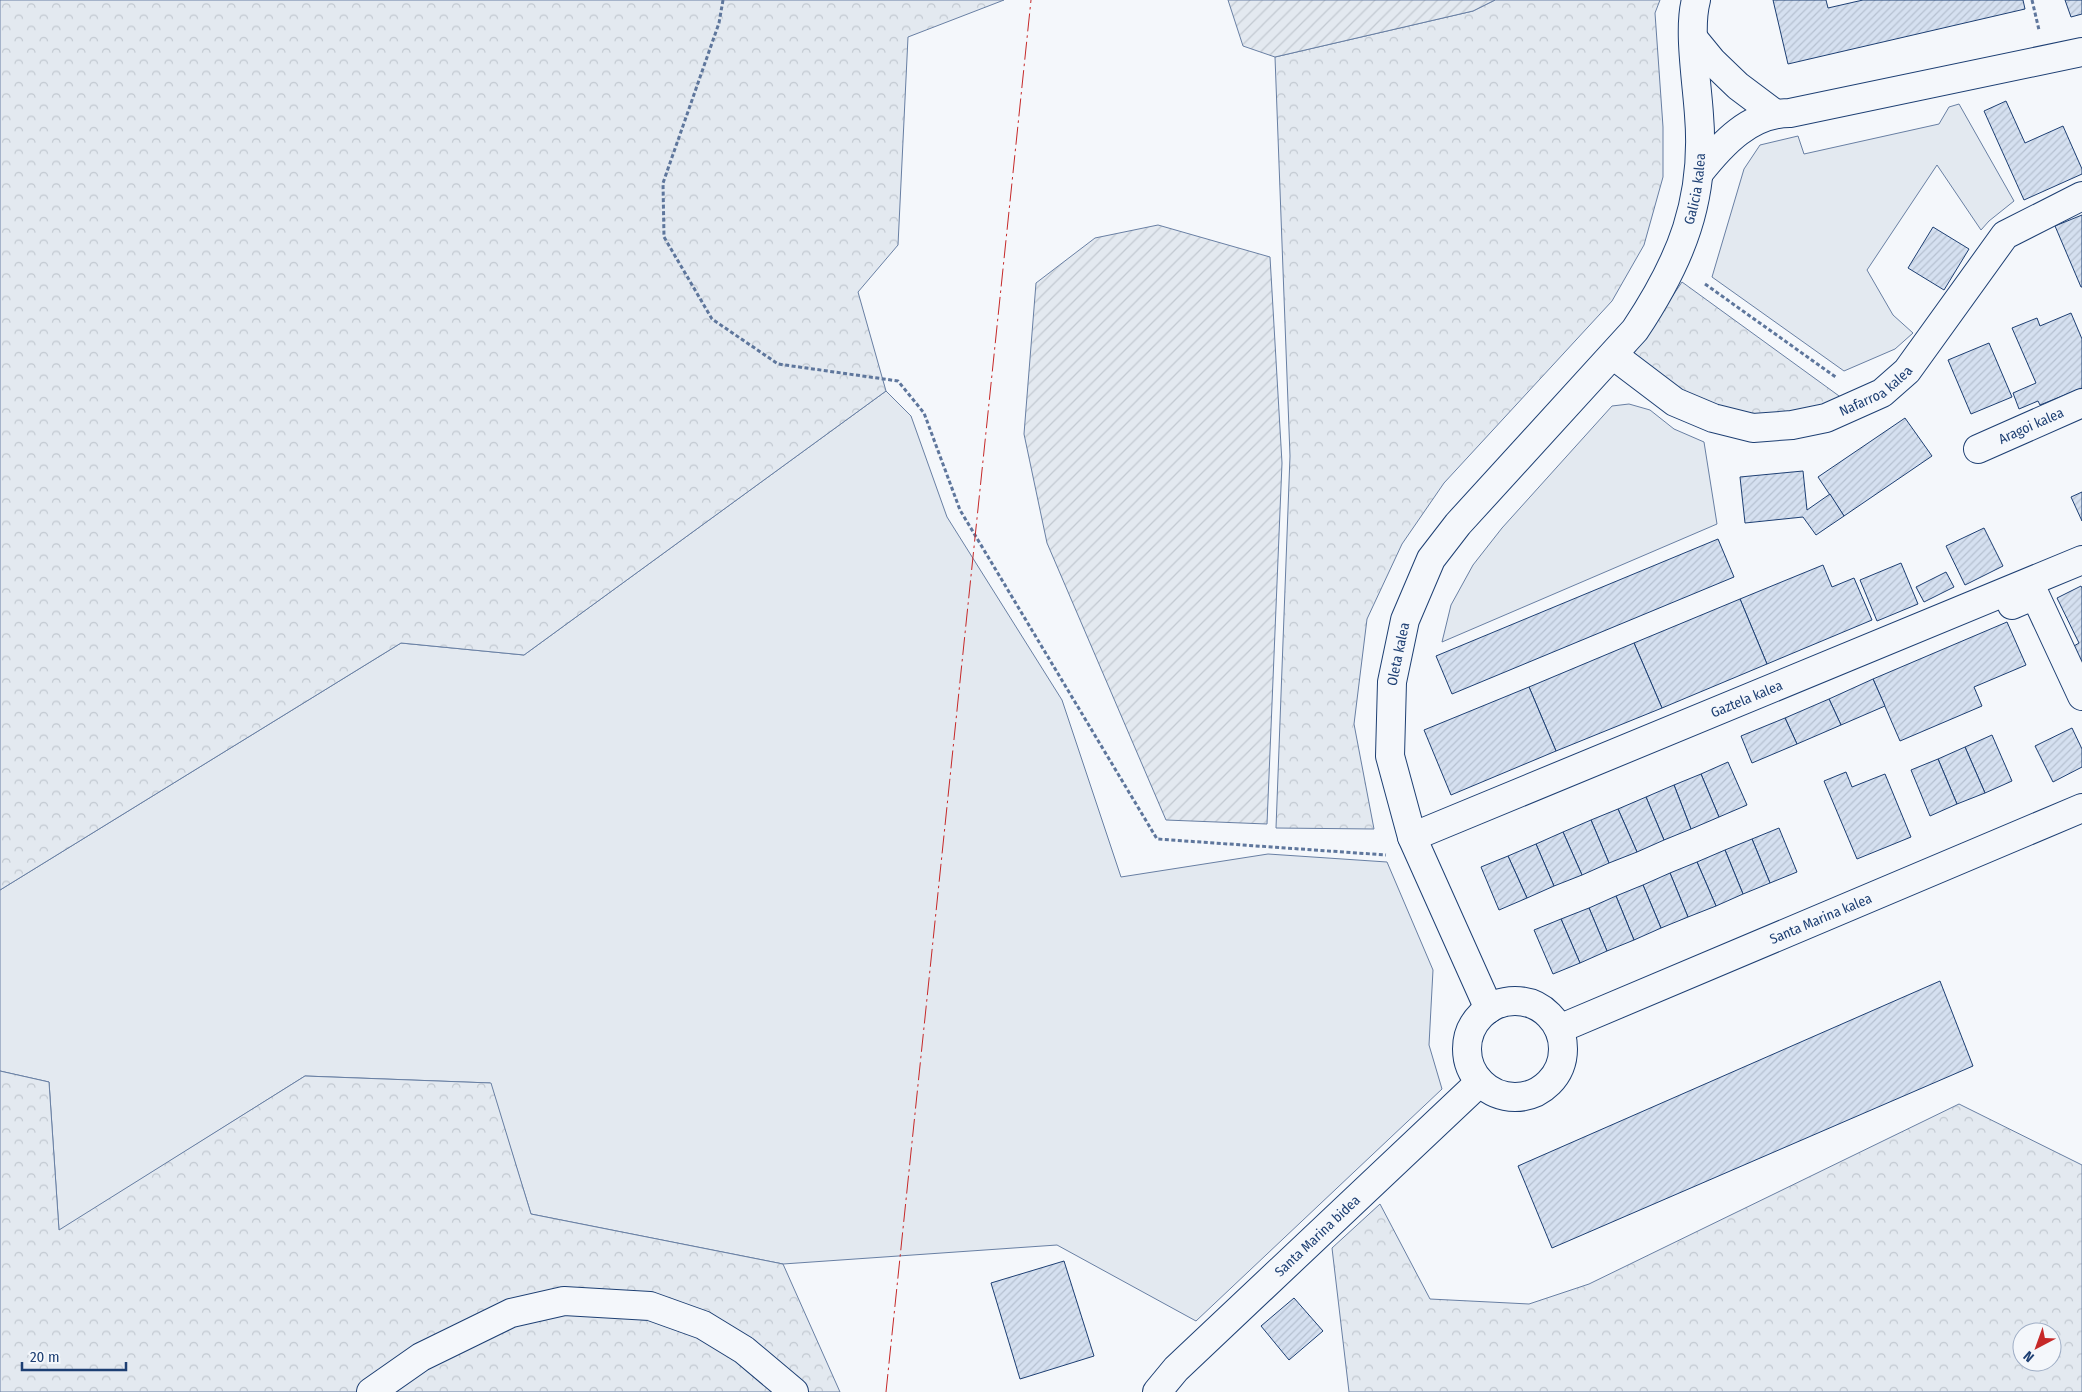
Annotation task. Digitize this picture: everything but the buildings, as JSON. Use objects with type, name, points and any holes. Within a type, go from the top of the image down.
[{"type":"street","name":"Galicia kalea","points":[[1613,356],[1635,330],[1657,297],[1674,265],[1688,228],[1699,173],[1700,124],[1694,39],[1696,0]]},
{"type":"street","points":[[1694,39],[1712,61],[1738,86],[1774,113]]},
{"type":"street","points":[[1699,173],[1731,137],[1751,124],[1774,113],[1790,113],[2082,52]]},
{"type":"street","name":"Nafarroa kalea","points":[[1613,356],[1675,402],[1713,418],[1753,428],[1792,425],[1826,418],[1882,392],[1906,371],[2005,235],[2027,222],[2082,196]]},
{"type":"street","name":"Oleta kalea","points":[[1489,1009],[1416,848],[1390,756],[1392,682],[1405,620],[1431,559],[1458,524],[1569,400],[1613,356]]},
{"type":"street","name":"Aragoi kalea","points":[[1978,449],[2082,403]]},
{"type":"street","name":"Gaztela kalea","points":[[1416,848],[2082,560]]},
{"type":"street","points":[[2006,593],[2012,605],[2035,595],[2082,696]]},
{"type":"street","name":"Santa Marina kalea","points":[[1559,1029],[2082,808]]},
{"type":"street","points":[[1521,1001],[1536,1006],[1550,1016],[1559,1029],[1563,1044],[1562,1059],[1557,1073],[1548,1085],[1535,1093],[1520,1097],[1506,1096],[1492,1091],[1480,1082],[1471,1068],[1467,1051],[1469,1035],[1477,1020],[1489,1009],[1504,1002],[1521,1001]]},
{"type":"street","name":"Santa Marina bidea","points":[[1157,1392],[1176,1369],[1480,1082]]},
{"type":"street","points":[[371,1392],[421,1357],[511,1313],[564,1302],[650,1306],[704,1325],[744,1350],[794,1392]]},
{"type":"path","points":[[723,0],[719,23],[663,183],[664,237],[712,319],[778,364],[898,381],[924,413],[960,510],[1157,839],[1416,848]]},
{"type":"path","points":[[1705,284],[1852,389],[1864,401]]},
{"type":"green space","points":[[0,0],[1004,0],[908,37],[898,245],[858,292],[886,391],[524,655],[401,643],[0,890]]},
{"type":"green space","points":[[1228,0],[1495,0],[1473,11],[1275,57],[1243,46]]},
{"type":"green space","points":[[1495,0],[1660,0],[1655,13],[1663,127],[1663,177],[1644,245],[1612,301],[1444,483],[1402,544],[1367,619],[1354,724],[1374,829],[1276,828],[1290,456],[1275,57],[1473,11]]},
{"type":"green space","points":[[1959,104],[2014,201],[1981,230],[1937,165],[1867,270],[1893,315],[1913,333],[1895,349],[1844,371],[1712,277],[1744,169],[1760,145],[1798,136],[1804,154],[1939,124],[1949,107]]},
{"type":"green space","points":[[1158,225],[1270,257],[1282,463],[1267,824],[1166,820],[1047,543],[1024,434],[1036,283],[1095,238]]},
{"type":"green space","points":[[1682,282],[1846,401],[1799,416],[1740,420],[1683,398],[1634,353]]},
{"type":"green space","points":[[886,391],[911,416],[947,517],[1062,700],[1121,877],[1268,854],[1387,862],[1433,970],[1429,1045],[1442,1089],[1196,1321],[1057,1245],[783,1264],[531,1214],[490,1083],[305,1076],[59,1231],[49,1082],[0,1071],[0,890],[401,643],[524,655]]},
{"type":"green space","points":[[1629,404],[1650,410],[1674,429],[1704,442],[1717,524],[1442,642],[1451,605],[1473,565],[1502,528],[1612,406]]},
{"type":"green space","points":[[0,1071],[49,1082],[59,1230],[305,1076],[491,1083],[531,1214],[783,1264],[840,1392],[0,1392]]},
{"type":"green space","points":[[1959,1104],[2082,1165],[2082,1392],[1349,1392],[1332,1248],[1380,1204],[1430,1299],[1529,1304],[1589,1284]]},
{"type":"power","points":[[886,1392],[1031,0]]}]
